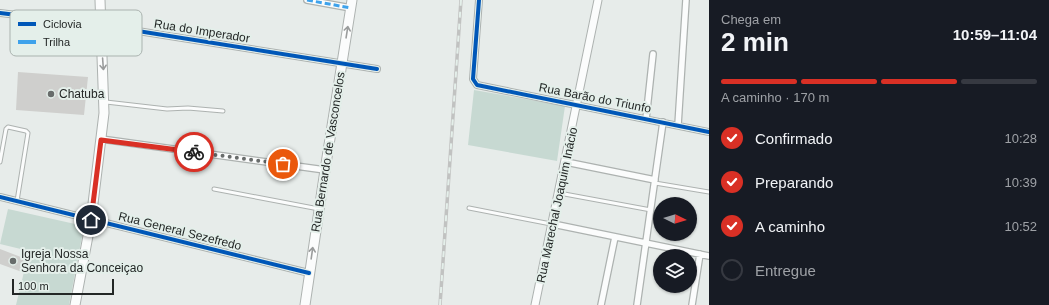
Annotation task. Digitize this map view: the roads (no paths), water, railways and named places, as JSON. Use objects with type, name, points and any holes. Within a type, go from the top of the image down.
[{"type":"main road","name":"Rua Bernardo de Vasconcelos","points":[[305,305],[352,4]]},
{"type":"main road","points":[[75,305],[91,220],[101,140],[104,102],[102,56]]},
{"type":"street","points":[[307,0],[352,4]]},
{"type":"street","name":"Rua Barão do Triunfo","points":[[479,0],[473,79],[477,85],[709,132]]},
{"type":"street","name":"Rua Marechal Joaquim Inácio","points":[[536,305],[578,105],[598,0]]},
{"type":"street","points":[[678,125],[686,0]]},
{"type":"street","name":"Rua do Imperador","points":[[0,13],[10,14]]},
{"type":"street","name":"Rua do Imperador","points":[[142,32],[377,69]]},
{"type":"street","points":[[646,119],[653,54]]},
{"type":"street","points":[[637,305],[663,122]]},
{"type":"street","points":[[101,140],[325,170]]},
{"type":"street","points":[[566,162],[655,182]]},
{"type":"street","name":"Rua General Sezefredo","points":[[0,197],[309,273]]},
{"type":"street","points":[[553,224],[709,256]]},
{"type":"street","points":[[601,305],[615,237]]},
{"type":"street","points":[[692,305],[700,254]]},
{"type":"lane","points":[[104,102],[166,109],[188,108],[223,111]]},
{"type":"lane","points":[[0,162],[6,129],[8,127],[26,130],[28,133],[18,201]]},
{"type":"lane","points":[[655,182],[709,192]]},
{"type":"lane","points":[[214,189],[319,209]]},
{"type":"lane","points":[[559,193],[651,210]]},
{"type":"lane","points":[[470,208],[553,224]]},
{"type":"railway","points":[[440,305],[461,0]]},
{"type":"place","name":"Chatuba","points":[[51,94]]},
{"type":"place","name":"Igreja Nossa Senhora da Conceiçao","points":[[13,261]]}]
